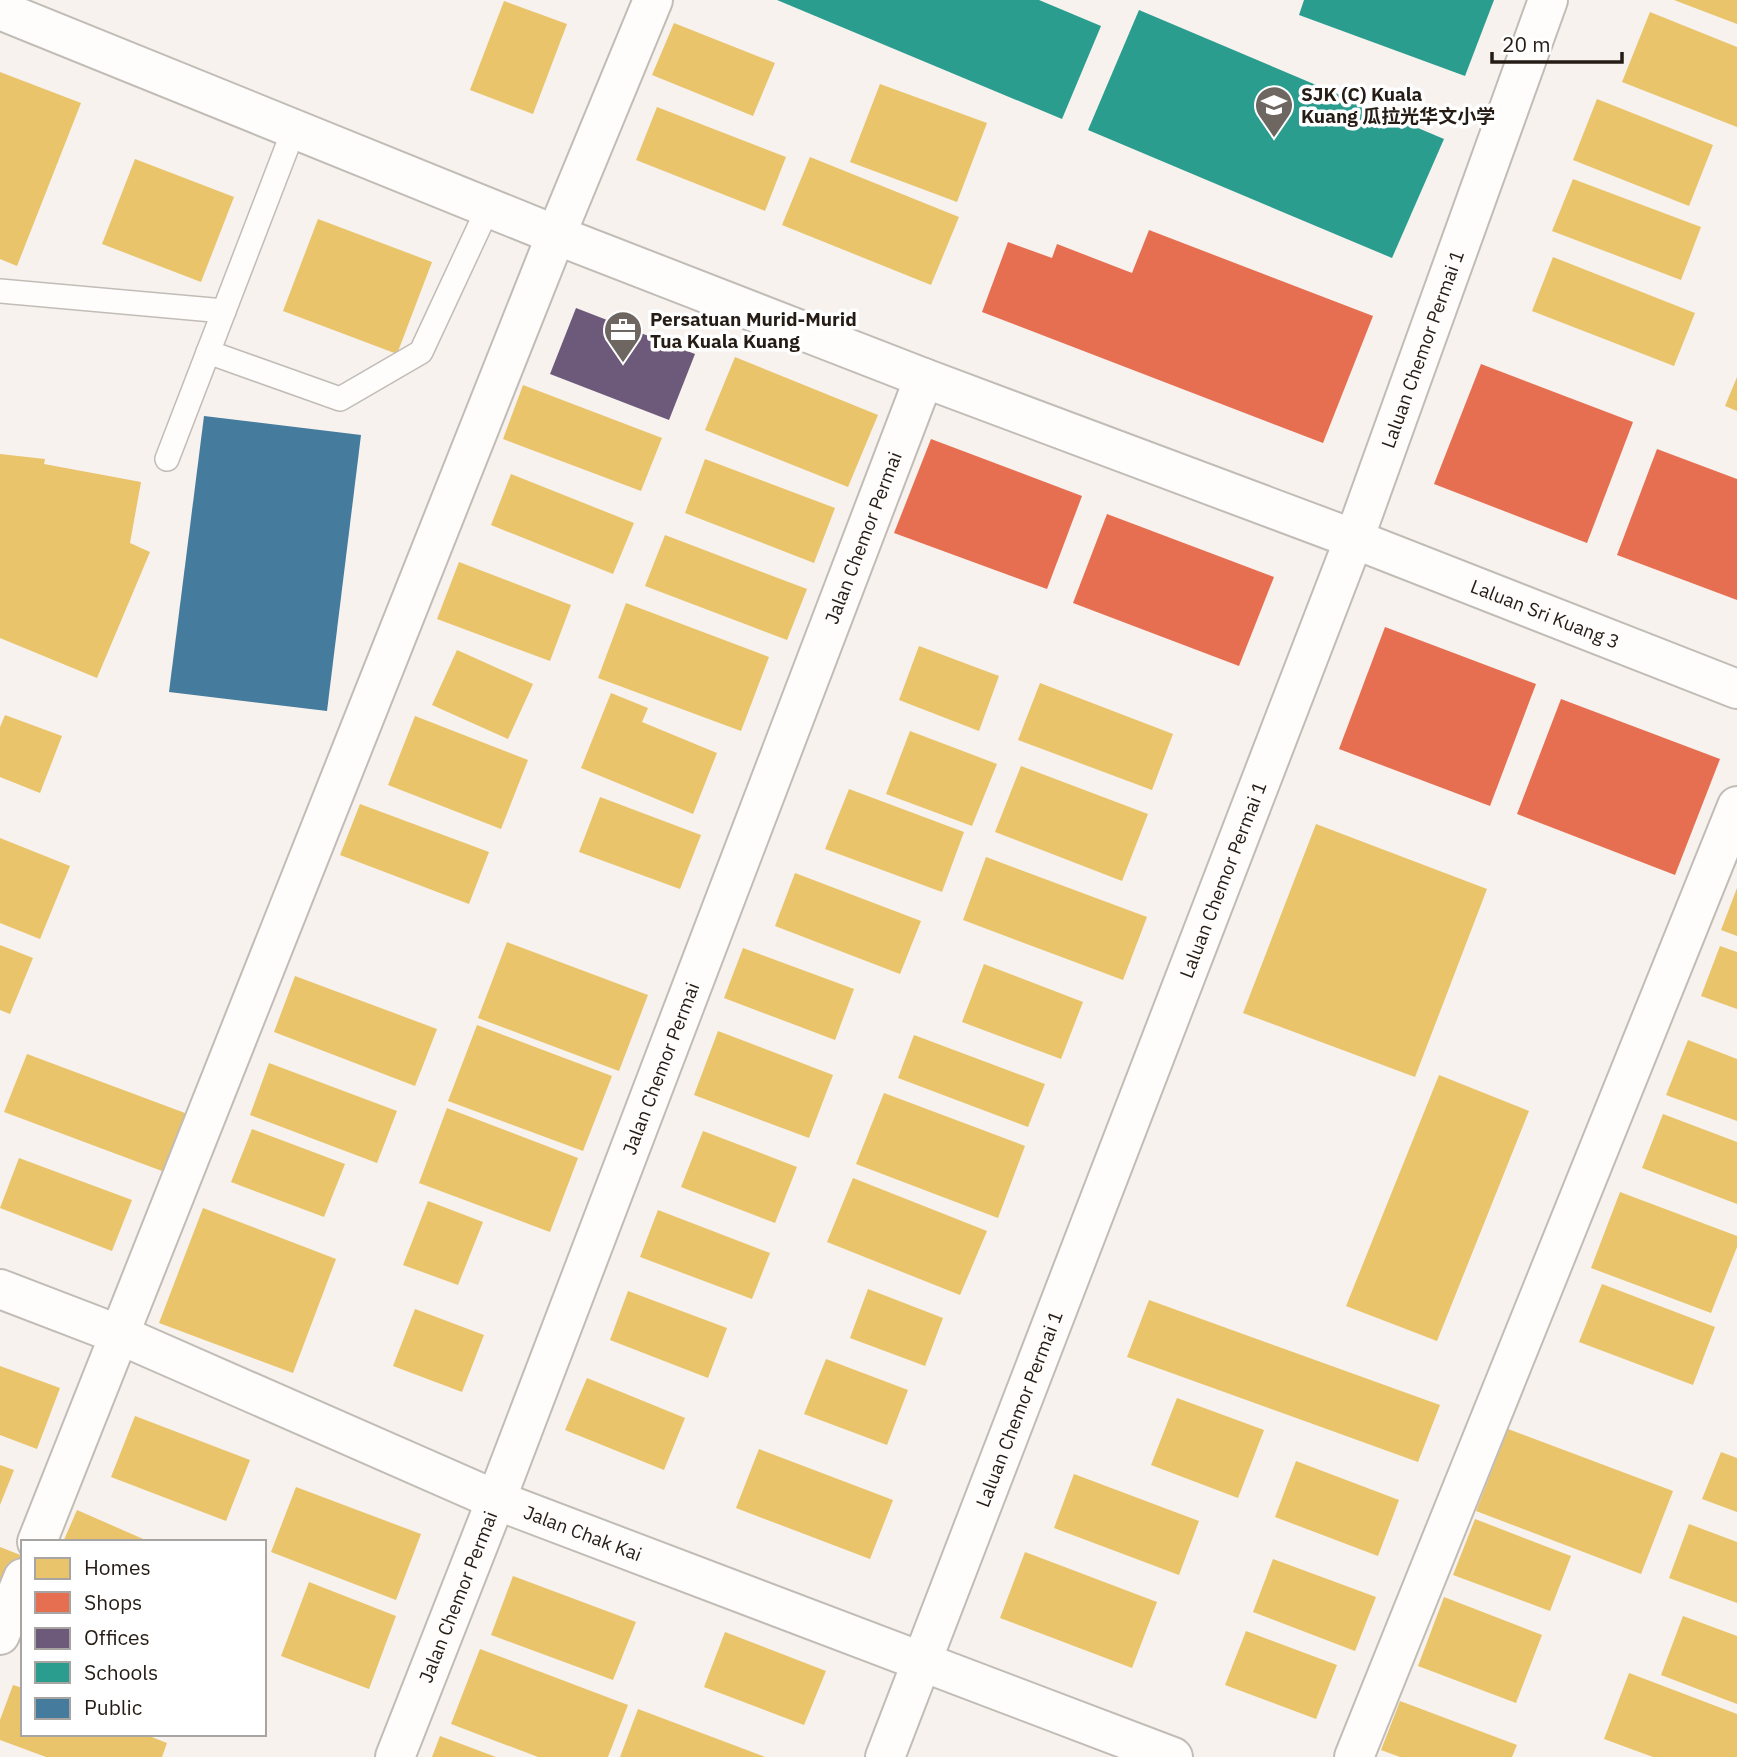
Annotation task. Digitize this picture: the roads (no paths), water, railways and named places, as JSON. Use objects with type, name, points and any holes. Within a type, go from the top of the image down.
[{"type":"street","points":[[38,1540],[556,235],[653,0]]},
{"type":"street","name":"Laluan Chemor Permai 1","points":[[885,1757],[1354,539],[1523,63],[1548,0]]},
{"type":"street","name":"Laluan Sri Kuang 3","points":[[0,10],[556,235],[924,378],[1354,539],[1737,689]]},
{"type":"street","name":"Jalan Chemor Permai","points":[[395,1757],[496,1500],[924,378]]},
{"type":"street","points":[[1354,1757],[1737,806]]},
{"type":"street","name":"Jalan Chak Kai","points":[[0,1289],[120,1335],[496,1500],[1173,1757]]},
{"type":"street","points":[[0,1635],[21,1583]]},
{"type":"lane","points":[[167,459],[294,129]]},
{"type":"lane","points":[[208,352],[340,399],[421,352],[488,208]]},
{"type":"lane","points":[[0,291],[224,311]]},
{"type":"place","name":"SJK (C) Kuala Kuang 瓜拉光华文小学","points":[[1274,139]]},
{"type":"place","name":"Persatuan Murid-Murid Tua Kuala Kuang","points":[[623,364]]}]
